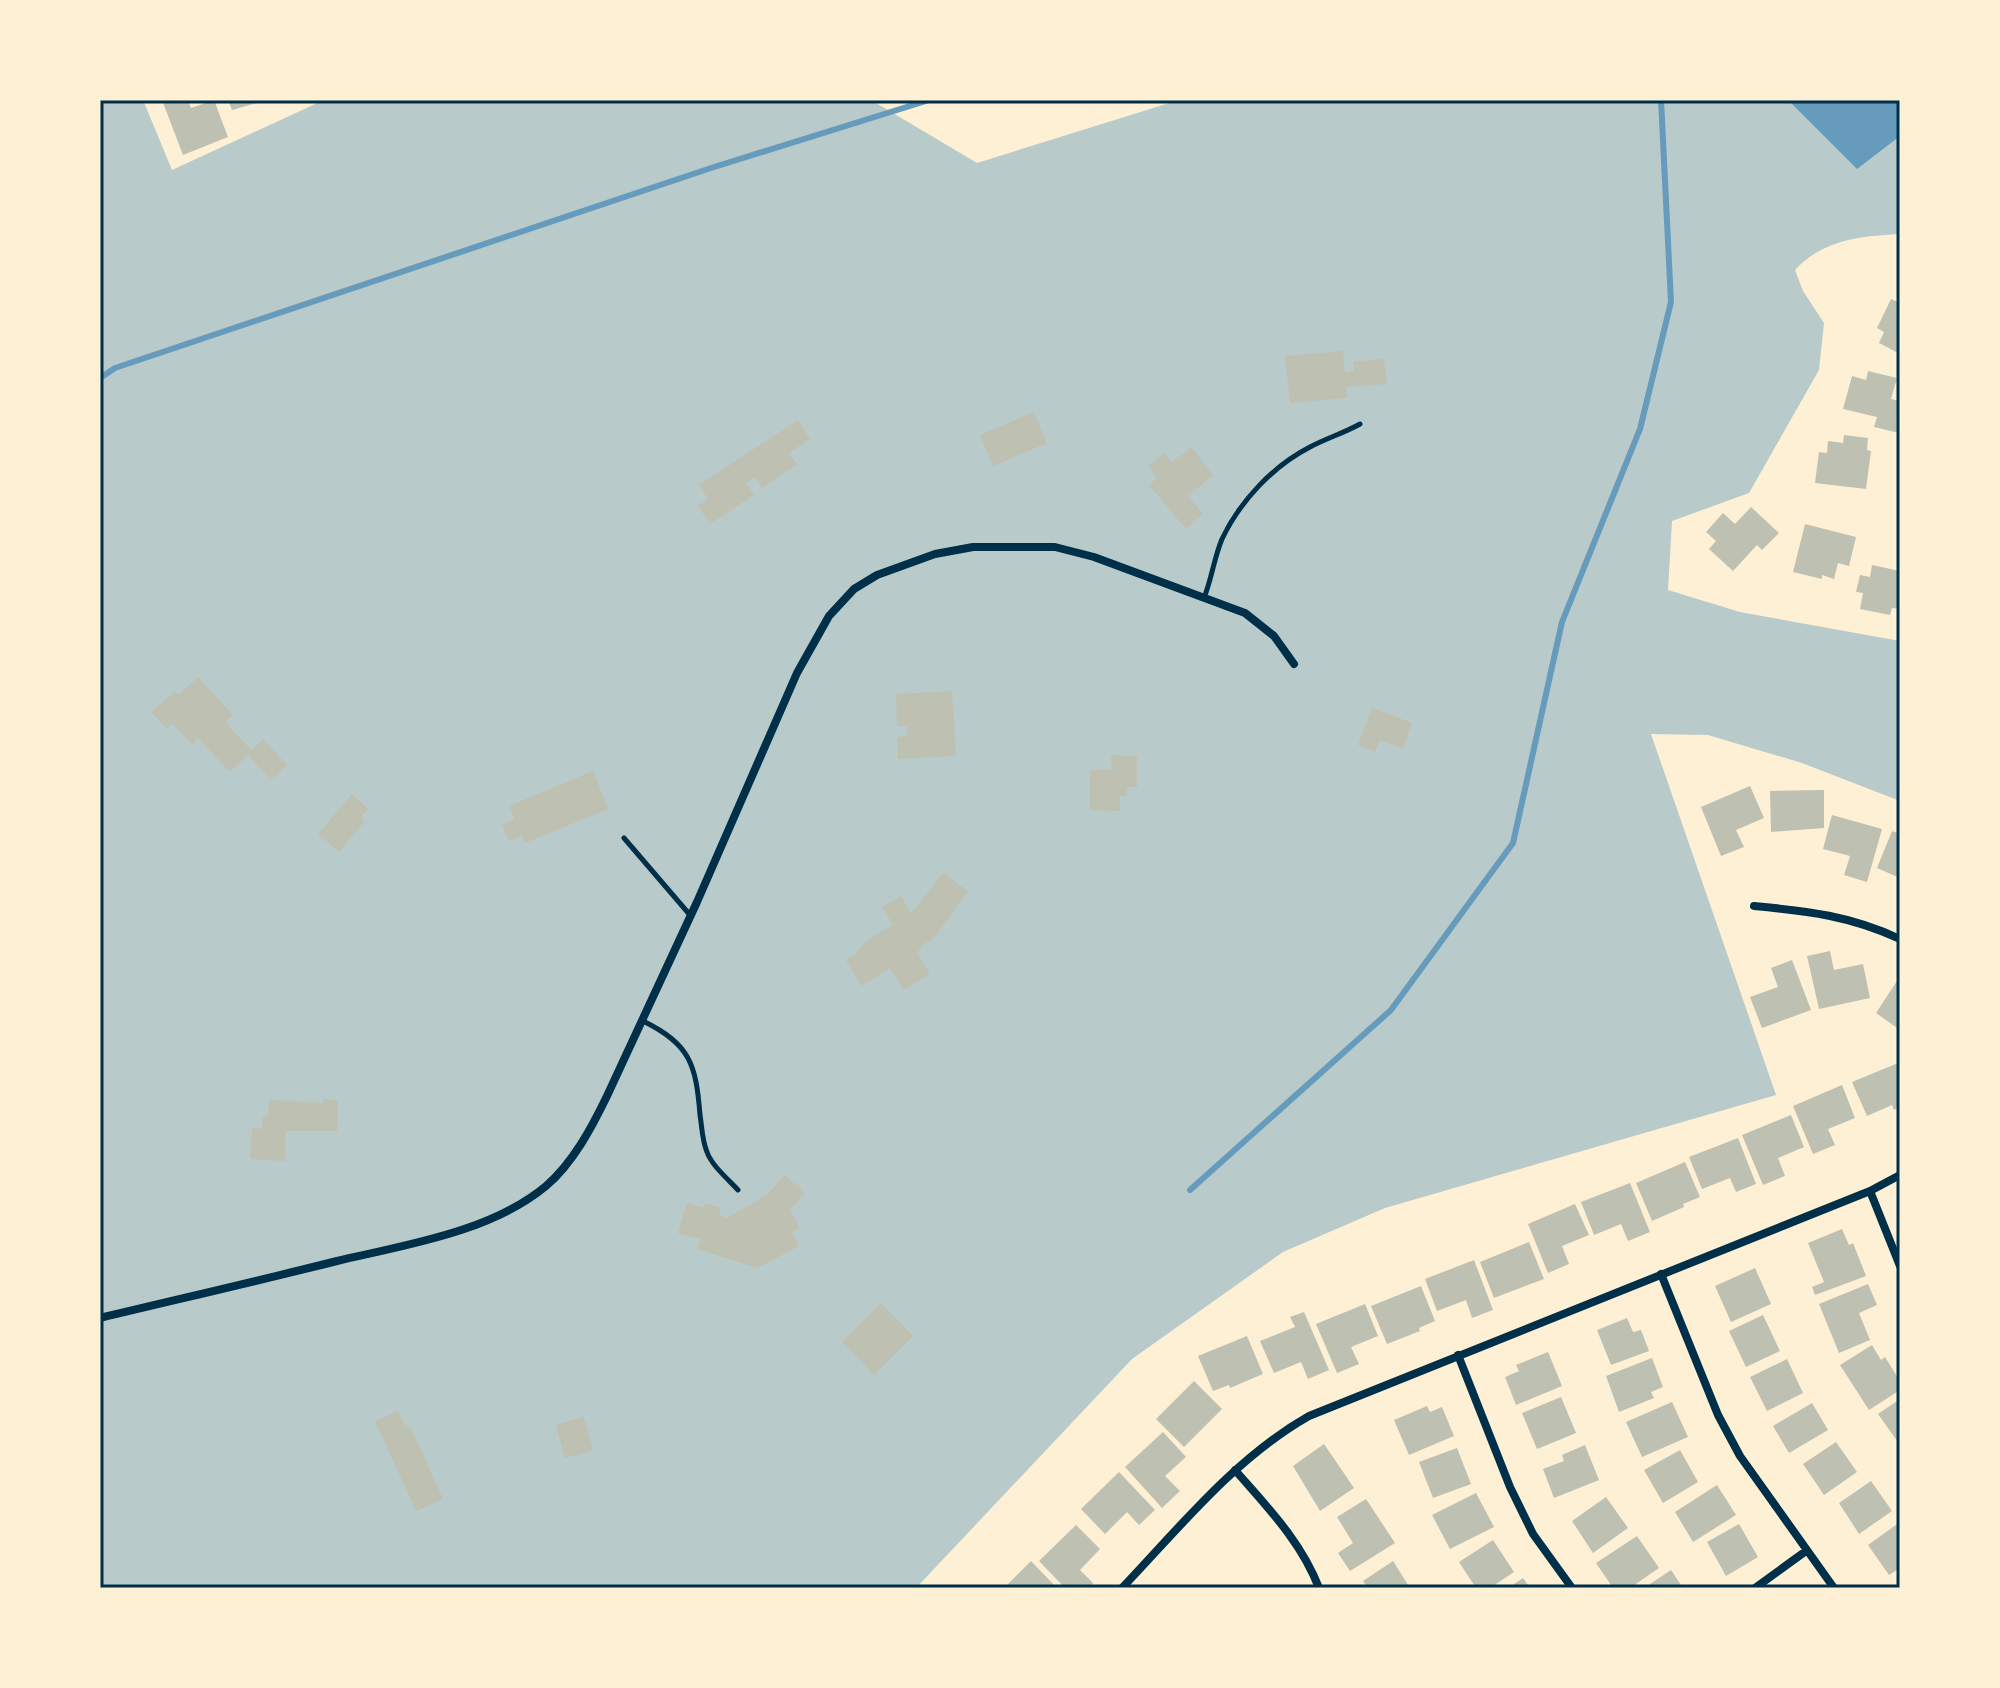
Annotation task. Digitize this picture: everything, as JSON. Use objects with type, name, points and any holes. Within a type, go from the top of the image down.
[{"type":"street","points":[[100,1318],[364,1255],[487,1222],[548,1185],[595,1121],[691,916],[797,673],[829,616],[854,589],[877,575],[935,554],[973,547],[1055,547],[1094,557],[1245,613],[1274,636],[1294,664]]},
{"type":"street","points":[[1754,906],[1847,918],[1900,939]]},
{"type":"street","points":[[1122,1588],[1235,1470],[1284,1430],[1309,1416],[1870,1191],[1900,1175]]},
{"type":"street","points":[[1870,1191],[1900,1266]]},
{"type":"street","points":[[1661,1274],[1718,1415],[1740,1456],[1834,1588]]},
{"type":"street","points":[[1458,1355],[1510,1487],[1533,1534],[1572,1588]]},
{"type":"street","points":[[1235,1470],[1293,1537],[1305,1555],[1319,1588]]},
{"type":"street","points":[[1755,1588],[1806,1551]]},
{"type":"lane","points":[[1204,598],[1223,537],[1265,479],[1307,448],[1340,436],[1360,424]]},
{"type":"lane","points":[[624,838],[691,916]]},
{"type":"lane","points":[[642,1021],[675,1039],[685,1053],[697,1079],[703,1140],[708,1156],[738,1190]]},
{"type":"shaded area","points":[[100,100],[143,100],[172,170],[324,100],[871,100],[977,163],[1179,100],[1900,100],[1900,234],[1857,238],[1830,246],[1817,252],[1795,270],[1803,291],[1824,323],[1819,370],[1749,493],[1672,521],[1668,590],[1740,612],[1900,641],[1900,801],[1802,763],[1708,735],[1651,734],[1776,1095],[1385,1208],[1283,1252],[1132,1359],[916,1588],[526,1588],[524,1585],[519,1588],[100,1588]]},
{"type":"water","points":[[1788,100],[1900,100],[1900,136],[1857,169]]},
{"type":"building","points":[[162,100],[188,100],[191,108],[214,100],[228,137],[183,155]]},
{"type":"building","points":[[228,100],[267,100],[232,110]]},
{"type":"building","points":[[1891,299],[1900,303],[1900,354],[1879,343],[1884,332],[1877,328]]},
{"type":"building","points":[[1343,351],[1345,372],[1354,371],[1353,362],[1384,359],[1387,384],[1346,387],[1347,398],[1290,403],[1285,356]]},
{"type":"building","points":[[1868,371],[1897,378],[1891,399],[1900,401],[1899,433],[1874,427],[1877,417],[1843,409],[1852,376],[1866,380]]},
{"type":"building","points":[[1034,412],[1047,443],[993,466],[980,435]]},
{"type":"building","points":[[798,420],[810,439],[789,453],[797,464],[762,488],[755,477],[746,483],[754,495],[710,524],[698,506],[708,499],[699,485]]},
{"type":"building","points":[[1844,435],[1868,438],[1867,450],[1871,451],[1866,489],[1815,483],[1819,452],[1827,453],[1828,441],[1843,443]]},
{"type":"building","points":[[1191,447],[1213,475],[1188,496],[1203,514],[1186,529],[1149,485],[1157,478],[1148,466],[1164,453],[1172,463]]},
{"type":"building","points":[[1751,507],[1779,533],[1762,550],[1757,545],[1733,571],[1709,549],[1716,541],[1706,532],[1723,513],[1735,524]]},
{"type":"building","points":[[1805,524],[1856,537],[1849,566],[1838,563],[1834,579],[1793,572]]},
{"type":"building","points":[[1872,565],[1900,571],[1900,609],[1892,608],[1890,615],[1860,609],[1863,593],[1856,592],[1860,575],[1870,577]]},
{"type":"building","points":[[198,677],[233,715],[225,722],[251,750],[263,739],[287,765],[271,780],[248,755],[230,772],[198,738],[192,744],[172,723],[167,729],[151,712],[175,691],[179,695]]},
{"type":"building","points":[[952,691],[956,756],[898,759],[897,737],[907,736],[907,726],[897,726],[896,694]]},
{"type":"building","points":[[1372,708],[1412,723],[1403,749],[1380,740],[1375,752],[1358,745]]},
{"type":"building","points":[[1111,755],[1137,756],[1137,787],[1127,787],[1127,796],[1120,796],[1120,811],[1090,810],[1090,770],[1111,770]]},
{"type":"building","points":[[593,771],[608,809],[525,843],[522,835],[509,841],[502,825],[515,819],[509,806]]},
{"type":"building","points":[[1750,786],[1764,818],[1736,830],[1744,847],[1721,856],[1701,807]]},
{"type":"building","points":[[1824,790],[1824,828],[1771,832],[1770,791]]},
{"type":"building","points":[[352,794],[368,809],[361,817],[365,821],[339,852],[318,834]]},
{"type":"building","points":[[1832,815],[1882,829],[1867,882],[1844,875],[1850,856],[1823,849]]},
{"type":"building","points":[[1892,831],[1900,834],[1900,878],[1877,868]]},
{"type":"building","points":[[943,873],[968,891],[935,937],[917,953],[930,974],[903,990],[890,968],[861,986],[846,960],[857,953],[866,941],[893,925],[882,907],[901,896],[911,913]]},
{"type":"building","points":[[1830,951],[1834,970],[1863,964],[1870,998],[1819,1009],[1807,956]]},
{"type":"building","points":[[1792,960],[1811,1010],[1762,1028],[1750,997],[1778,987],[1771,968]]},
{"type":"building","points":[[1897,981],[1900,984],[1900,1030],[1876,1013]]},
{"type":"building","points":[[1898,1063],[1900,1107],[1894,1110],[1892,1105],[1867,1116],[1852,1082]]},
{"type":"building","points":[[1842,1085],[1855,1118],[1828,1129],[1835,1145],[1813,1154],[1793,1106]]},
{"type":"building","points":[[323,1099],[338,1100],[337,1131],[286,1131],[285,1161],[250,1159],[252,1128],[262,1129],[263,1116],[268,1116],[269,1100],[323,1103]]},
{"type":"building","points":[[1791,1115],[1804,1147],[1778,1158],[1785,1176],[1763,1185],[1742,1135]]},
{"type":"building","points":[[1738,1138],[1756,1184],[1736,1192],[1730,1178],[1702,1189],[1689,1157]]},
{"type":"building","points":[[1685,1162],[1700,1197],[1652,1221],[1636,1183]]},
{"type":"building","points":[[785,1175],[805,1193],[790,1210],[800,1228],[792,1232],[799,1246],[757,1268],[697,1249],[700,1239],[678,1233],[687,1203],[703,1208],[705,1203],[721,1208],[719,1215],[727,1218],[767,1195]]},
{"type":"building","points":[[1630,1183],[1650,1232],[1628,1241],[1621,1224],[1594,1235],[1581,1202]]},
{"type":"building","points":[[1575,1204],[1589,1235],[1562,1246],[1569,1264],[1548,1273],[1528,1224]]},
{"type":"building","points":[[1842,1229],[1849,1245],[1853,1243],[1866,1276],[1815,1295],[1812,1287],[1824,1282],[1808,1243]]},
{"type":"building","points":[[1529,1242],[1544,1279],[1494,1298],[1480,1262]]},
{"type":"building","points":[[1474,1260],[1493,1310],[1472,1318],[1466,1300],[1437,1311],[1425,1279]]},
{"type":"building","points":[[1755,1268],[1771,1304],[1731,1322],[1715,1286]]},
{"type":"building","points":[[1868,1284],[1877,1305],[1859,1313],[1870,1340],[1839,1353],[1819,1304]]},
{"type":"building","points":[[1421,1286],[1435,1321],[1419,1328],[1420,1331],[1387,1344],[1371,1306]]},
{"type":"building","points":[[881,1303],[913,1336],[874,1375],[842,1342]]},
{"type":"building","points":[[1365,1304],[1378,1336],[1351,1347],[1359,1364],[1337,1373],[1316,1324]]},
{"type":"building","points":[[1304,1312],[1329,1370],[1308,1379],[1301,1362],[1274,1373],[1260,1341],[1295,1327],[1290,1317]]},
{"type":"building","points":[[1763,1315],[1780,1351],[1746,1367],[1729,1331]]},
{"type":"building","points":[[1627,1318],[1633,1332],[1641,1330],[1649,1351],[1611,1365],[1597,1330]]},
{"type":"building","points":[[1247,1336],[1263,1374],[1230,1388],[1229,1385],[1213,1391],[1198,1356]]},
{"type":"building","points":[[1872,1345],[1881,1360],[1885,1357],[1900,1381],[1900,1390],[1869,1410],[1840,1365]]},
{"type":"building","points":[[1548,1352],[1562,1386],[1516,1405],[1505,1377],[1519,1371],[1516,1365]]},
{"type":"building","points":[[1652,1358],[1663,1387],[1651,1392],[1654,1398],[1619,1412],[1606,1376]]},
{"type":"building","points":[[1787,1359],[1803,1393],[1767,1411],[1750,1377]]},
{"type":"building","points":[[1194,1381],[1222,1409],[1184,1447],[1156,1419]]},
{"type":"building","points":[[1561,1397],[1576,1433],[1537,1449],[1522,1413]]},
{"type":"building","points":[[1900,1399],[1900,1445],[1878,1414]]},
{"type":"building","points":[[1672,1402],[1688,1437],[1642,1457],[1626,1422]]},
{"type":"building","points":[[1812,1403],[1828,1430],[1789,1453],[1773,1426]]},
{"type":"building","points":[[1427,1406],[1430,1412],[1442,1407],[1454,1436],[1409,1455],[1394,1420]]},
{"type":"building","points":[[398,1411],[406,1428],[410,1426],[443,1499],[416,1511],[375,1421]]},
{"type":"building","points":[[584,1417],[593,1450],[565,1458],[556,1425]]},
{"type":"building","points":[[1163,1432],[1186,1457],[1165,1476],[1180,1491],[1162,1508],[1125,1467]]},
{"type":"building","points":[[1836,1442],[1857,1472],[1824,1495],[1803,1464]]},
{"type":"building","points":[[1324,1444],[1354,1488],[1320,1511],[1293,1466]]},
{"type":"building","points":[[1585,1445],[1599,1480],[1554,1498],[1543,1469],[1564,1461],[1562,1455]]},
{"type":"building","points":[[1457,1448],[1471,1484],[1433,1498],[1419,1462]]},
{"type":"building","points":[[1680,1450],[1698,1482],[1663,1503],[1644,1470]]},
{"type":"building","points":[[1119,1472],[1155,1510],[1139,1525],[1127,1512],[1105,1534],[1081,1509]]},
{"type":"building","points":[[1871,1481],[1892,1511],[1859,1534],[1839,1503]]},
{"type":"building","points":[[1717,1485],[1736,1515],[1693,1542],[1675,1512]]},
{"type":"building","points":[[1476,1493],[1494,1527],[1450,1549],[1432,1515]]},
{"type":"building","points":[[1606,1497],[1628,1528],[1593,1553],[1572,1521]]},
{"type":"building","points":[[1366,1499],[1395,1543],[1350,1571],[1338,1553],[1353,1543],[1337,1517]]},
{"type":"building","points":[[1900,1522],[1900,1568],[1889,1575],[1868,1545]]},
{"type":"building","points":[[1739,1524],[1758,1557],[1726,1576],[1707,1542]]},
{"type":"building","points":[[1076,1525],[1100,1549],[1080,1570],[1093,1583],[1089,1588],[1065,1588],[1039,1561]]},
{"type":"building","points":[[1637,1536],[1659,1568],[1630,1588],[1613,1588],[1596,1563]]},
{"type":"building","points":[[1493,1540],[1514,1572],[1490,1588],[1476,1588],[1459,1562]]},
{"type":"building","points":[[1031,1561],[1057,1588],[1004,1588]]},
{"type":"building","points":[[1393,1561],[1410,1588],[1368,1588],[1363,1581]]},
{"type":"building","points":[[1671,1570],[1683,1588],[1644,1588]]},
{"type":"building","points":[[1523,1578],[1530,1588],[1508,1588]]},
{"type":"waterway","points":[[100,378],[115,368],[711,168],[929,100]]},
{"type":"waterway","points":[[1190,1190],[1391,1010],[1513,843],[1562,622],[1640,429],[1671,302],[1661,100]]}]
